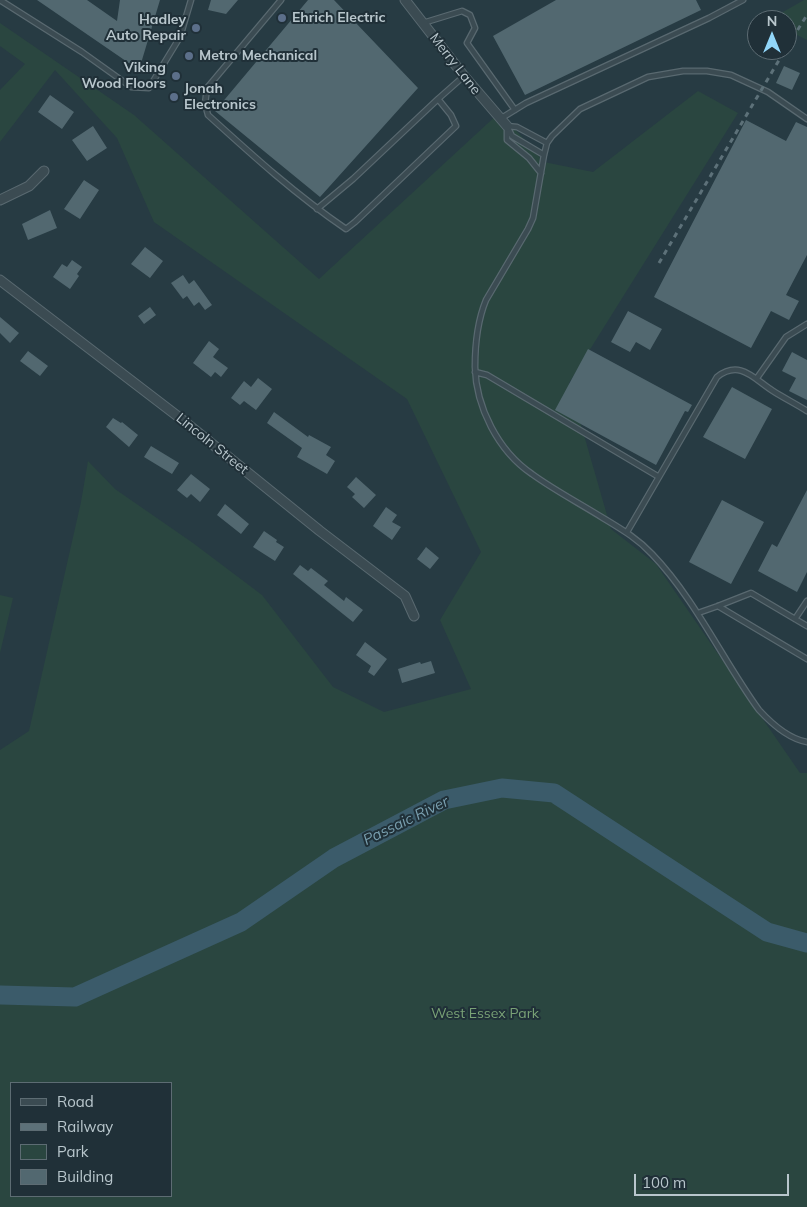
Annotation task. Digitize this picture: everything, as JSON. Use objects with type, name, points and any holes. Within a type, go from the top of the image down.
[{"type":"street","name":"Merry Lane","points":[[406,0],[464,76],[504,122]]},
{"type":"street","points":[[0,200],[29,186],[44,171]]},
{"type":"street","name":"Lincoln Street","points":[[0,280],[180,418],[320,531],[405,596],[414,616]]},
{"type":"lane","points":[[0,0],[82,52],[131,87],[149,88],[180,37],[191,0]]},
{"type":"lane","points":[[281,0],[207,88],[208,115],[260,163],[317,209],[346,229],[456,126],[451,114],[438,98]]},
{"type":"lane","points":[[504,122],[515,110],[526,103],[709,18],[743,0]]},
{"type":"lane","points":[[423,24],[462,11],[470,15],[475,28],[467,43],[515,110]]},
{"type":"lane","points":[[807,119],[768,92],[741,78],[707,71],[683,71],[648,77],[580,109],[561,126],[547,143],[533,218],[481,312],[475,339],[479,399],[491,427],[509,453],[531,474],[627,532],[653,555],[684,592],[759,710],[770,722],[784,732],[802,742],[807,742]]},
{"type":"lane","points":[[317,209],[353,179],[438,98],[464,76]]},
{"type":"lane","points":[[504,122],[547,143]]},
{"type":"lane","points":[[504,122],[512,136],[544,155]]},
{"type":"lane","points":[[504,122],[507,140],[529,158],[541,173]]},
{"type":"lane","points":[[757,378],[786,337],[807,324]]},
{"type":"lane","points":[[627,532],[717,377],[723,372],[741,370],[757,378],[770,389],[807,411]]},
{"type":"lane","points":[[476,372],[487,374],[659,477]]},
{"type":"lane","points":[[698,613],[751,593],[807,626]]},
{"type":"lane","points":[[796,619],[807,601]]},
{"type":"lane","points":[[718,606],[807,658]]},
{"type":"green space","points":[[807,0],[807,40],[797,35],[797,10],[786,10]]},
{"type":"green space","name":"West Essex Park","points":[[0,23],[134,115],[319,279],[500,112],[544,162],[593,172],[698,91],[738,113],[569,383],[611,529],[656,564],[800,773],[807,773],[807,1207],[0,1207],[0,750],[29,731],[81,502],[88,461],[115,489],[193,543],[262,595],[333,687],[384,712],[471,689],[440,620],[481,552],[407,399],[154,222],[117,138],[55,70],[0,142],[0,90],[25,64],[0,46]]},
{"type":"green space","points":[[0,595],[13,598],[0,653]]},
{"type":"building","points":[[37,0],[87,0],[117,21],[120,0],[160,0],[139,70]]},
{"type":"building","points":[[211,0],[238,0],[226,14],[208,10]]},
{"type":"building","points":[[308,0],[334,0],[418,88],[320,197],[215,111]]},
{"type":"building","points":[[556,0],[696,0],[701,10],[525,95],[493,36]]},
{"type":"building","points":[[784,66],[800,73],[792,90],[776,83]]},
{"type":"building","points":[[50,95],[74,112],[62,129],[38,112]]},
{"type":"building","points":[[746,120],[786,141],[796,122],[807,127],[807,255],[786,295],[799,301],[789,320],[771,311],[751,348],[654,297]]},
{"type":"building","points":[[93,126],[107,148],[87,161],[72,140]]},
{"type":"building","points":[[84,180],[99,190],[80,219],[64,209]]},
{"type":"building","points":[[50,210],[57,228],[28,240],[22,224]]},
{"type":"building","points":[[145,247],[163,261],[150,278],[131,264]]},
{"type":"building","points":[[72,260],[82,267],[77,274],[79,276],[70,289],[53,277],[62,264],[67,267]]},
{"type":"building","points":[[183,275],[189,284],[194,280],[212,305],[205,310],[199,302],[194,306],[187,296],[183,299],[171,283]]},
{"type":"building","points":[[150,307],[156,315],[144,324],[138,316]]},
{"type":"building","points":[[628,311],[662,329],[650,350],[636,342],[630,352],[611,342]]},
{"type":"building","points":[[0,317],[19,333],[10,343],[0,333]]},
{"type":"building","points":[[209,341],[219,349],[213,357],[228,368],[221,377],[215,372],[211,377],[193,363]]},
{"type":"building","points":[[588,349],[692,405],[688,412],[685,411],[656,465],[555,410]]},
{"type":"building","points":[[28,351],[48,366],[40,376],[20,361]]},
{"type":"building","points":[[792,352],[807,360],[807,400],[789,391],[796,378],[782,371]]},
{"type":"building","points":[[258,378],[272,389],[256,410],[244,401],[240,405],[231,398],[244,381],[251,387]]},
{"type":"building","points":[[732,387],[772,409],[745,459],[703,437]]},
{"type":"building","points":[[274,412],[308,437],[309,435],[331,447],[326,455],[335,461],[327,474],[297,457],[302,448],[267,423]]},
{"type":"building","points":[[113,418],[122,422],[138,435],[129,447],[106,427]]},
{"type":"building","points":[[151,446],[179,463],[172,474],[144,457]]},
{"type":"building","points":[[191,474],[210,489],[200,502],[191,494],[187,498],[177,490]]},
{"type":"building","points":[[356,477],[376,495],[364,508],[352,497],[355,494],[347,487]]},
{"type":"building","points":[[807,490],[807,572],[797,592],[758,571],[772,544],[777,547]]},
{"type":"building","points":[[722,500],[764,522],[731,584],[689,562]]},
{"type":"building","points":[[225,504],[249,524],[241,534],[217,515]]},
{"type":"building","points":[[386,507],[397,515],[392,522],[401,527],[392,540],[373,526]]},
{"type":"building","points":[[264,531],[284,547],[275,561],[253,547]]},
{"type":"building","points":[[426,547],[439,558],[430,569],[417,559]]},
{"type":"building","points":[[300,565],[308,571],[311,568],[328,581],[324,585],[344,601],[346,597],[363,610],[353,622],[293,574]]},
{"type":"building","points":[[365,642],[387,659],[374,676],[368,672],[371,666],[356,655]]},
{"type":"building","points":[[431,661],[435,673],[402,683],[398,669],[420,662],[421,664]]},
{"type":"waterway","name":"Passaic River","points":[[0,995],[75,997],[241,922],[334,858],[444,800],[502,788],[554,793],[767,932],[807,943]]},
{"type":"railway","points":[[797,31],[807,15]]},
{"type":"railway","points":[[659,263],[779,60]]},
{"type":"place","name":"Ehrich Electric","points":[[282,18]]},
{"type":"place","name":"Hadley Auto Repair","points":[[196,28]]},
{"type":"place","name":"Metro Mechanical","points":[[189,56]]},
{"type":"place","name":"Viking Wood Floors","points":[[176,76]]},
{"type":"place","name":"Jonah Electronics","points":[[174,97]]}]
